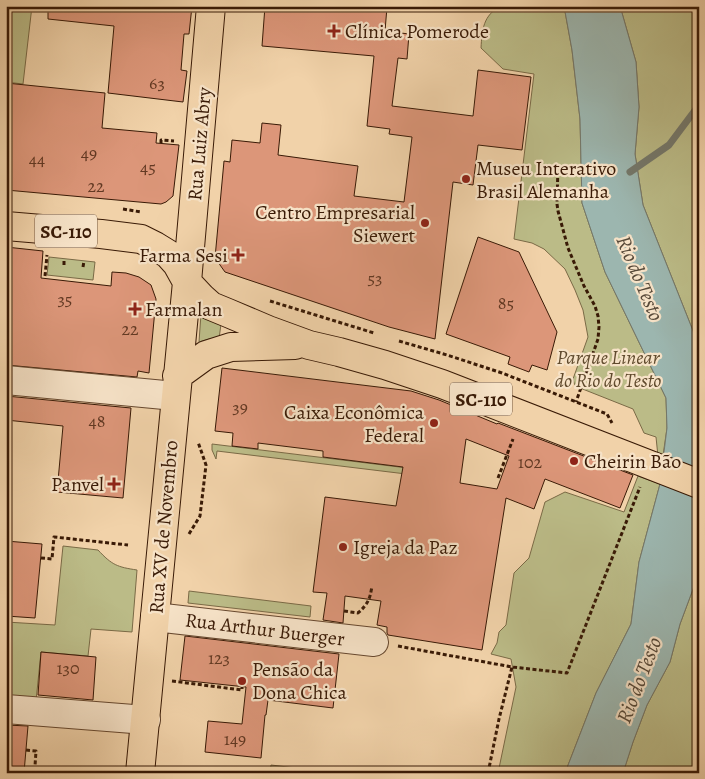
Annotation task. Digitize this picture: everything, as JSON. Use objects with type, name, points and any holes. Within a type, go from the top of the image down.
[{"type":"main road","name":"Rua Luiz Abry","points":[[187,282],[211,6]]},
{"type":"main road","name":"SC-110","points":[[6,226],[141,239],[168,254],[177,264],[187,282]]},
{"type":"main road","points":[[187,282],[211,306],[309,345]]},
{"type":"main road","name":"Rua XV de Novembro","points":[[140,773],[187,282]]},
{"type":"main road","name":"SC-110","points":[[309,345],[414,374],[454,388],[699,484]]},
{"type":"main road","points":[[176,386],[206,355],[231,347],[309,345]]},
{"type":"street","points":[[6,380],[176,386]]},
{"type":"street","name":"Rua Arthur Buerger","points":[[155,617],[374,642]]},
{"type":"street","points":[[6,709],[146,720]]},
{"type":"path","points":[[558,165],[558,211],[568,248],[598,316],[599,327],[598,339],[576,402]]},
{"type":"path","points":[[64,259],[64,265]]},
{"type":"path","points":[[83,267],[84,260]]},
{"type":"path","points":[[498,478],[522,415]]},
{"type":"path","points":[[374,642],[512,667],[568,673],[648,464]]},
{"type":"path","points":[[41,558],[52,559],[54,538],[128,545]]},
{"type":"path","points":[[344,611],[358,612],[364,607],[370,600],[372,586]]},
{"type":"path","points":[[488,773],[512,667]]},
{"type":"path","points":[[166,681],[242,690],[242,687]]},
{"type":"path","points":[[26,750],[36,751],[35,766]]},
{"type":"green space","points":[[6,6],[32,6],[23,84],[6,82]]},
{"type":"green space","name":"Parque Linear do Rio do Testo","points":[[501,6],[564,6],[572,50],[580,119],[582,203],[605,272],[666,398],[667,428],[660,476],[656,437],[644,433],[633,409],[575,386],[573,379],[588,337],[583,310],[565,269],[544,249],[532,243],[514,239],[534,74],[503,69],[481,48],[483,29],[487,18]]},
{"type":"green space","points":[[620,6],[699,6],[699,346],[643,205],[635,154],[639,107],[636,62]]},
{"type":"green space","points":[[49,257],[95,262],[93,280],[47,275]]},
{"type":"green space","points":[[201,314],[221,324],[219,339],[199,342]]},
{"type":"green space","points":[[212,444],[440,472],[439,478],[217,451],[216,459],[212,450]]},
{"type":"green space","points":[[638,476],[660,484],[639,562],[631,624],[596,693],[565,773],[498,773],[516,687],[511,659],[491,654],[497,643],[499,632],[506,625],[514,573],[529,558],[545,502],[565,492],[624,512]]},
{"type":"green space","points":[[63,546],[98,550],[115,564],[137,570],[132,632],[91,629],[88,656],[41,652],[36,701],[6,698],[6,622],[55,625]]},
{"type":"green space","points":[[699,573],[699,773],[623,773],[647,705],[670,662],[680,624]]},
{"type":"green space","points":[[189,591],[311,606],[310,617],[188,603]]},
{"type":"green space","points":[[271,765],[338,773],[270,773]]},
{"type":"water","name":"Rio do Testo","points":[[564,6],[620,6],[636,62],[639,107],[635,154],[643,205],[699,346],[699,573],[680,624],[670,662],[647,705],[623,773],[565,773],[596,693],[631,624],[639,562],[660,484],[667,428],[666,398],[605,272],[582,203],[580,119],[572,50]]},
{"type":"building","points":[[48,6],[192,6],[189,34],[184,34],[181,70],[187,71],[183,102],[108,93],[114,26],[48,19]]},
{"type":"building","points":[[265,6],[387,7],[385,31],[409,34],[407,59],[398,58],[392,106],[473,116],[478,70],[531,77],[522,150],[478,145],[473,185],[453,182],[435,339],[389,327],[225,272],[215,258],[224,161],[230,162],[232,140],[260,143],[262,123],[281,125],[278,155],[358,166],[354,196],[404,202],[412,137],[389,134],[390,129],[367,126],[374,56],[262,46]]},
{"type":"building","points":[[6,83],[105,93],[102,128],[157,133],[156,143],[179,145],[173,196],[161,204],[6,190]]},
{"type":"building","points":[[478,237],[519,252],[557,332],[547,370],[532,365],[529,372],[508,364],[510,357],[446,334]]},
{"type":"building","points":[[6,247],[43,251],[41,278],[111,286],[112,272],[126,273],[139,277],[151,285],[156,299],[149,373],[138,371],[137,377],[6,365]]},
{"type":"building","points":[[222,368],[411,391],[633,475],[620,508],[545,479],[534,509],[506,498],[482,650],[388,635],[387,627],[377,625],[381,601],[345,596],[343,623],[323,620],[327,593],[313,592],[325,497],[396,506],[403,467],[323,457],[323,451],[258,443],[258,449],[232,446],[233,433],[215,431]],"holes":[[[466,439],[509,456],[497,489],[460,483]]]},
{"type":"building","points":[[6,396],[131,408],[123,498],[57,492],[63,426],[6,420]]},
{"type":"building","points":[[6,541],[42,544],[35,618],[6,616]]},
{"type":"building","points":[[185,636],[339,654],[333,708],[268,700],[261,758],[205,752],[208,721],[242,724],[246,687],[180,680]]},
{"type":"building","points":[[41,652],[96,657],[93,700],[38,695]]},
{"type":"building","points":[[6,725],[28,726],[24,773],[6,773]]},
{"type":"waterway","points":[[630,172],[669,145],[699,105]]},
{"type":"place","name":"Clínica Pomerode","points":[[334,31]]},
{"type":"place","name":"Museu Interativo Brasil Alemanha","points":[[466,179]]},
{"type":"place","name":"Centro Empresarial Siewert","points":[[425,223]]},
{"type":"place","name":"Farma Sesi","points":[[238,255]]},
{"type":"place","name":"Farmalan","points":[[135,309]]},
{"type":"place","name":"Caixa Econômica Federal","points":[[434,423]]},
{"type":"place","name":"Cheirin Bão","points":[[574,461]]},
{"type":"place","name":"Panvel","points":[[114,484]]},
{"type":"place","name":"Igreja da Paz","points":[[343,547]]},
{"type":"place","name":"Pensão da Dona Chica","points":[[242,681]]}]
